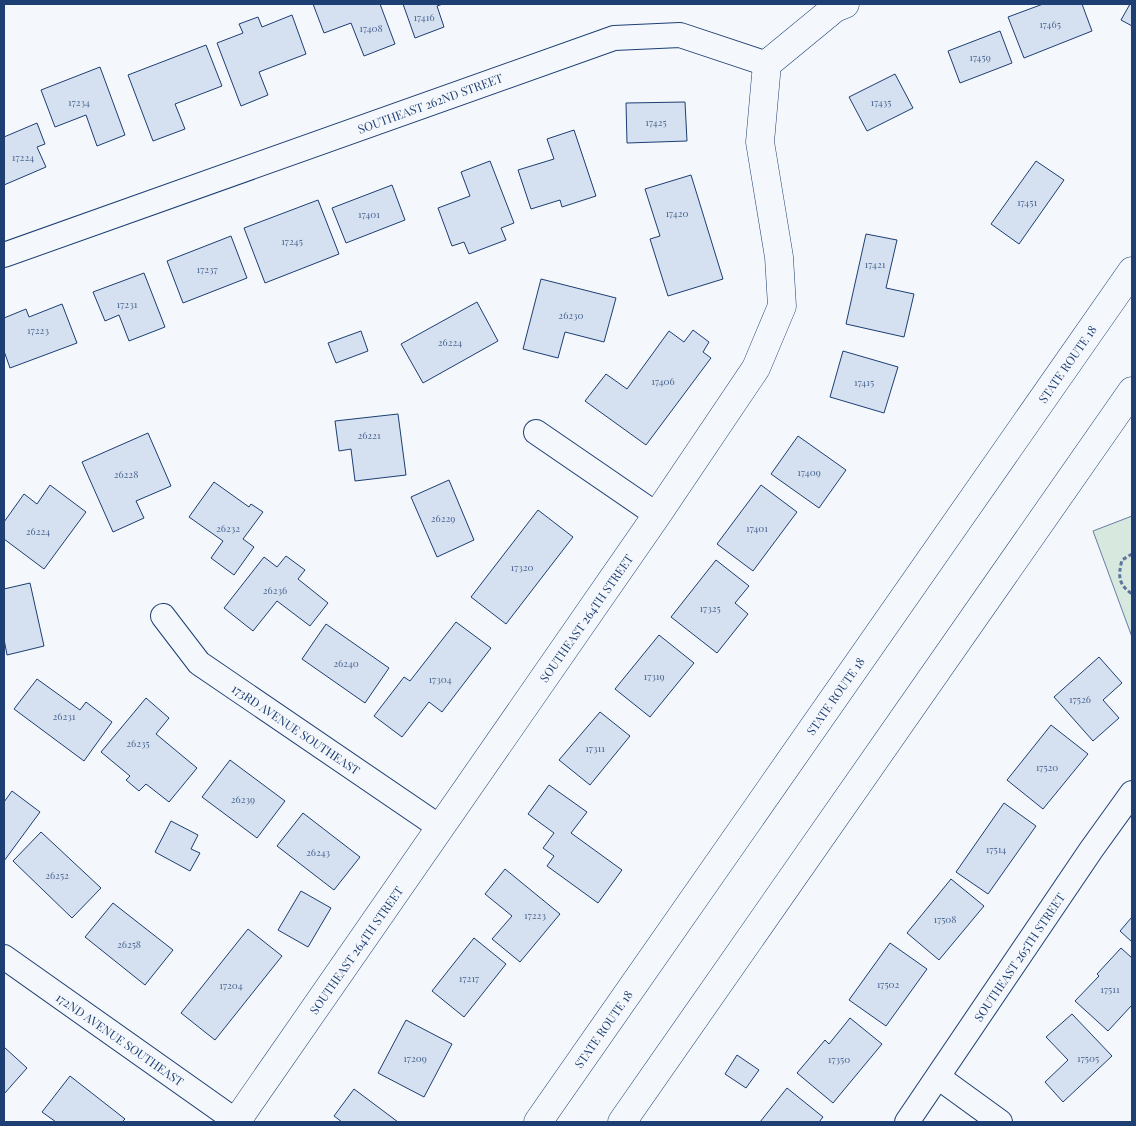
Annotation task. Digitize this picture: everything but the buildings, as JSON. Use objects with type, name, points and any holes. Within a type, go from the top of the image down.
[{"type":"main road","points":[[767,64],[835,8],[845,4]]},
{"type":"main road","name":"SOUTHEAST 264TH STREET","points":[[236,1122],[657,515],[756,368],[782,306],[779,257],[760,142],[767,64]]},
{"type":"main road","name":"STATE ROUTE 18","points":[[538,1122],[1132,271]]},
{"type":"main road","points":[[622,1122],[1132,391]]},
{"type":"street","name":"SOUTHEAST 262ND STREET","points":[[4,255],[614,38],[680,34],[767,64]]},
{"type":"street","points":[[536,432],[657,515]]},
{"type":"street","name":"173RD AVENUE SOUTHEAST","points":[[163,616],[199,663],[441,828]]},
{"type":"street","name":"SOUTHEAST 265TH STREET","points":[[907,1122],[1091,850],[1132,793]]},
{"type":"street","name":"172ND AVENUE SOUTHEAST","points":[[4,957],[236,1122]]},
{"type":"street","points":[[938,1077],[1000,1122]]},
{"type":"path","points":[[1132,554],[1122,560],[1118,574],[1121,584],[1132,594]]},
{"type":"shaded area","points":[[1132,516],[1132,637],[1093,531]]}]
